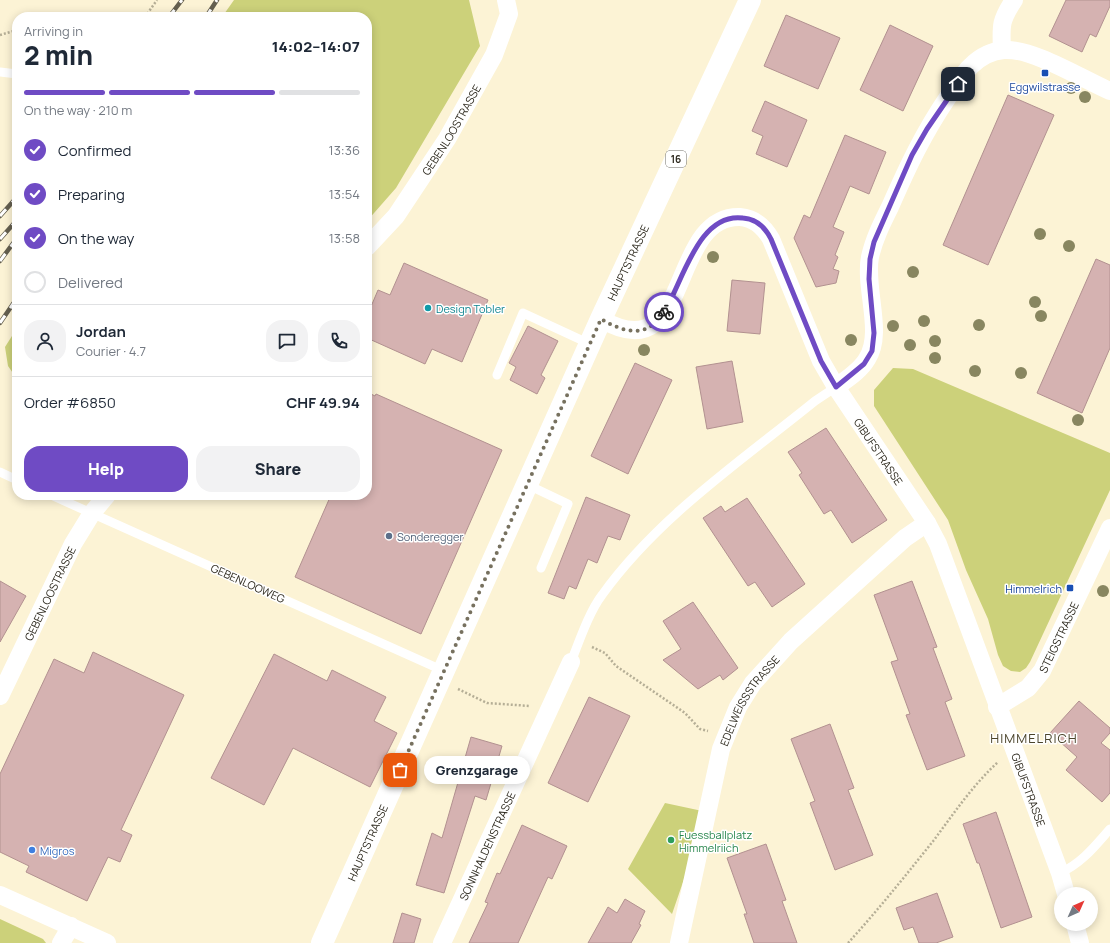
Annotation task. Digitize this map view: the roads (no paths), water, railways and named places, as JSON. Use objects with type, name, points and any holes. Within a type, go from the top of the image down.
[{"type":"main road","name":"HAUPTSTRASSE","points":[[322,943],[526,484],[601,319],[750,0]]},
{"type":"street","name":"GEBENLOOSTRASSE","points":[[372,242],[396,216],[447,139],[494,55],[509,14],[506,0]]},
{"type":"street","points":[[1002,50],[1001,24],[1005,14],[1014,0]]},
{"type":"street","points":[[836,387],[864,364],[872,351],[874,333],[869,279],[870,259],[874,242],[912,155],[927,129],[965,72],[985,56],[1002,50],[1012,50],[1034,56],[1110,91]]},
{"type":"street","name":"GIBUFSTRASSE","points":[[601,319],[615,327],[632,331],[648,329],[666,309],[699,243],[706,233],[715,225],[724,220],[742,217],[752,219],[763,226],[771,239],[821,361],[836,387],[927,523],[947,567],[1064,887]]},
{"type":"street","name":"GEBENLOOSTRASSE","points":[[0,696],[73,544],[92,513],[103,500]]},
{"type":"street","name":"EDELWEISSSTRASSE","points":[[679,943],[725,738],[738,707],[753,683],[771,660],[791,640],[905,538],[927,523]]},
{"type":"street","name":"STEIGSTRASSE","points":[[997,707],[1028,688],[1042,672],[1110,528]]},
{"type":"street","name":"SONNHALDENSTRASSE","points":[[442,943],[571,662]]},
{"type":"street","points":[[0,895],[107,943]]},
{"type":"street","points":[[61,943],[71,926]]},
{"type":"street","points":[[1077,931],[1080,943]]},
{"type":"lane","points":[[0,72],[12,73]]},
{"type":"lane","points":[[497,375],[523,313],[590,344]]},
{"type":"lane","points":[[571,662],[579,640],[601,596],[660,529],[684,506],[815,401],[836,387]]},
{"type":"lane","points":[[0,472],[12,478]]},
{"type":"lane","points":[[526,484],[568,504],[541,568]]},
{"type":"lane","name":"GEBENLOOWEG","points":[[62,500],[444,671]]},
{"type":"lane","points":[[1060,873],[1074,867],[1082,860],[1110,829]]},
{"type":"railway","points":[[173,12],[182,0]]},
{"type":"railway","points":[[209,12],[217,0]]},
{"type":"railway","points":[[0,216],[12,203]]},
{"type":"railway","points":[[0,239],[12,226]]},
{"type":"railway","points":[[0,261],[12,245]]},
{"type":"railway","points":[[0,323],[12,305]]},
{"type":"place","name":"Eggwilstrasse","points":[[1045,73]]},
{"type":"place","name":"Design Tobler","points":[[428,308]]},
{"type":"place","name":"Sonderegger","points":[[389,536]]},
{"type":"place","name":"Himmelrich","points":[[1070,588]]},
{"type":"place","name":"Grenzgarage","points":[[400,770]]},
{"type":"place","name":"Fuessballplatz Himmelriich","points":[[671,840]]},
{"type":"place","name":"Migros","points":[[32,850]]},
{"type":"district","name":"HIMMELRICH","points":[[1034,738]]}]
